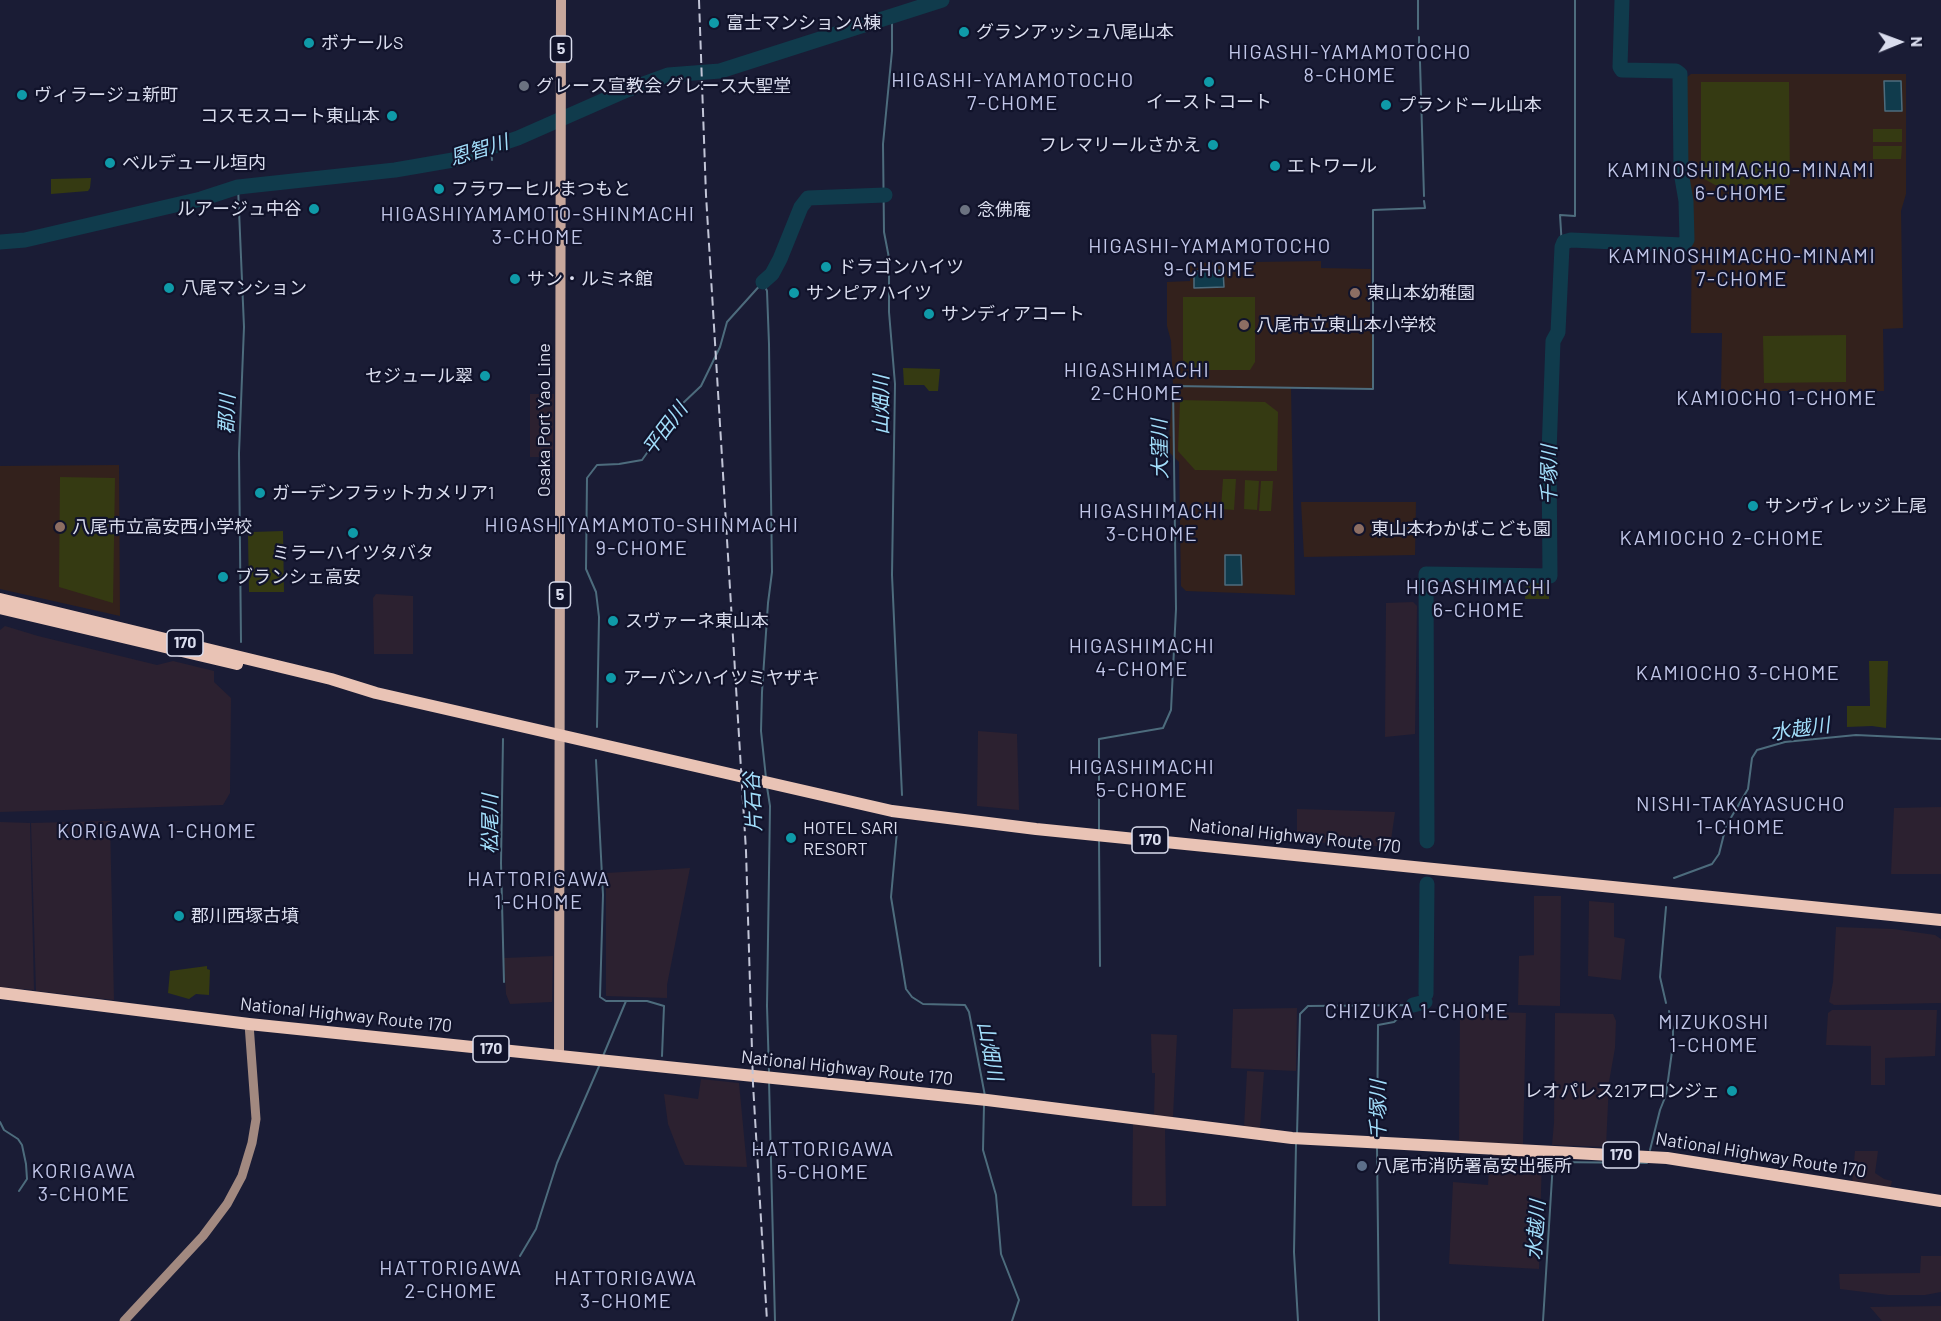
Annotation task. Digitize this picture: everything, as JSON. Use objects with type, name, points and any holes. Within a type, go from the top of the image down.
[{"type":"highway","name":"National Highway Route 170","points":[[0,599],[320,676],[370,691],[892,811],[1036,829],[1941,920]]},
{"type":"highway","name":"National Highway Route 170","points":[[0,608],[328,686],[370,691]]},
{"type":"highway","name":"National Highway Route 170","points":[[0,993],[249,1024],[984,1100],[1296,1138],[1667,1158],[1941,1201]]},
{"type":"main road","name":"Osaka Port Yao Line","points":[[559,1056],[561,0]]},
{"type":"main road","points":[[124,1321],[203,1236],[227,1204],[242,1176],[252,1143],[256,1119],[249,1024]]},
{"type":"shaded area","points":[[1691,74],[1906,74],[1906,194],[1901,211],[1903,328],[1883,329],[1884,391],[1721,391],[1722,333],[1691,333],[1692,202],[1687,166],[1686,127],[1687,77]]},
{"type":"shaded area","points":[[1321,261],[1321,268],[1371,269],[1370,324],[1374,325],[1373,389],[1291,388],[1295,595],[1186,591],[1181,586],[1179,462],[1168,451],[1173,386],[1171,341],[1167,326],[1167,282],[1190,281],[1190,263]]},
{"type":"shaded area","points":[[530,394],[554,394],[553,457],[530,457]]},
{"type":"shaded area","name":"八尾市立高安西小学校","points":[[119,465],[120,616],[0,589],[0,466]]},
{"type":"shaded area","name":"東山本わかばこども園","points":[[1301,502],[1416,502],[1415,555],[1304,557]]},
{"type":"shaded area","points":[[376,594],[413,596],[413,654],[374,654],[373,598]]},
{"type":"shaded area","points":[[1413,602],[1417,606],[1415,734],[1385,737],[1386,603]]},
{"type":"shaded area","points":[[5,626],[157,665],[173,661],[214,671],[214,682],[231,698],[230,793],[223,805],[0,812],[0,630]]},
{"type":"shaded area","points":[[978,731],[1017,734],[1019,810],[977,806]]},
{"type":"shaded area","points":[[1941,807],[1941,874],[1891,874],[1894,808]]},
{"type":"shaded area","points":[[1297,809],[1395,812],[1390,847],[1297,841]]},
{"type":"shaded area","points":[[110,821],[114,1000],[36,991],[31,823]]},
{"type":"shaded area","points":[[0,822],[30,823],[34,990],[0,987]]},
{"type":"shaded area","points":[[690,868],[667,985],[667,998],[606,996],[606,873]]},
{"type":"shaded area","points":[[1534,896],[1561,896],[1560,1006],[1518,1005],[1519,956],[1534,955]]},
{"type":"shaded area","points":[[1589,901],[1614,903],[1614,937],[1625,939],[1621,980],[1588,976]]},
{"type":"shaded area","points":[[1836,927],[1893,929],[1935,935],[1941,939],[1941,1003],[1834,1005],[1829,1002],[1833,982]]},
{"type":"shaded area","points":[[553,956],[552,1002],[510,1004],[506,994],[504,958]]},
{"type":"shaded area","points":[[1460,1007],[1526,1013],[1523,1144],[1459,1142]]},
{"type":"shaded area","points":[[1297,1008],[1296,1071],[1231,1068],[1233,1009]]},
{"type":"shaded area","points":[[1832,1010],[1937,1010],[1935,1056],[1885,1058],[1885,1085],[1871,1085],[1871,1046],[1826,1045],[1828,1013]]},
{"type":"shaded area","points":[[1555,1013],[1613,1014],[1616,1021],[1615,1048],[1609,1082],[1606,1147],[1552,1145]]},
{"type":"shaded area","points":[[1151,1034],[1177,1035],[1173,1117],[1154,1116],[1155,1073],[1152,1073]]},
{"type":"shaded area","points":[[1247,1071],[1264,1072],[1260,1128],[1244,1127]]},
{"type":"shaded area","points":[[701,1079],[739,1083],[747,1167],[685,1165],[668,1124],[664,1094],[698,1099]]},
{"type":"shaded area","points":[[1133,1122],[1165,1127],[1166,1206],[1132,1206]]},
{"type":"shaded area","points":[[1855,1151],[1878,1151],[1875,1173],[1892,1181],[1890,1189],[1852,1184]]},
{"type":"shaded area","points":[[1490,1153],[1542,1155],[1539,1269],[1449,1264],[1453,1182],[1488,1185]]},
{"type":"shaded area","points":[[1921,1256],[1941,1256],[1941,1292],[1925,1295],[1888,1295],[1840,1289],[1839,1274],[1920,1273]]},
{"type":"shaded area","points":[[1941,1306],[1941,1321],[1882,1321],[1870,1307]]},
{"type":"green space","points":[[1701,82],[1789,82],[1790,185],[1715,185],[1701,177]]},
{"type":"green space","points":[[1873,129],[1902,129],[1902,142],[1873,142]]},
{"type":"green space","points":[[1873,146],[1902,146],[1901,159],[1873,159]]},
{"type":"green space","points":[[91,178],[88,191],[51,194],[51,179]]},
{"type":"green space","points":[[1183,297],[1255,297],[1255,362],[1250,370],[1197,370],[1183,360]]},
{"type":"green space","points":[[1846,335],[1846,382],[1764,383],[1763,336]]},
{"type":"green space","points":[[903,368],[940,369],[938,391],[929,391],[924,385],[904,385]]},
{"type":"green space","points":[[1180,400],[1265,402],[1278,412],[1277,471],[1195,470],[1178,451]]},
{"type":"green space","points":[[60,477],[115,478],[113,603],[59,587]]},
{"type":"green space","points":[[1223,479],[1236,479],[1234,510],[1221,509]]},
{"type":"green space","points":[[1245,480],[1259,481],[1257,510],[1244,509]]},
{"type":"green space","points":[[1261,481],[1273,481],[1271,511],[1259,511]]},
{"type":"green space","points":[[283,531],[284,592],[249,592],[248,536],[252,532]]},
{"type":"green space","points":[[1526,577],[1549,577],[1549,599],[1525,599]]},
{"type":"green space","points":[[1869,661],[1888,661],[1886,728],[1847,727],[1847,706],[1870,706]]},
{"type":"green space","points":[[207,966],[210,970],[209,995],[196,994],[189,999],[168,993],[170,971]]},
{"type":"water","points":[[1884,81],[1901,81],[1902,111],[1885,111]]},
{"type":"water","points":[[1223,270],[1224,287],[1194,288],[1194,271]]},
{"type":"water","points":[[1225,555],[1241,555],[1242,585],[1225,585]]},
{"type":"waterway","name":"恩智川","points":[[0,242],[25,240],[201,199],[238,187],[395,170],[453,160],[518,138],[627,90],[668,75],[720,71],[942,0]]},
{"type":"waterway","name":"大窪川","points":[[1418,0],[1418,29]]},
{"type":"waterway","name":"千塚川","points":[[1562,247],[1560,215],[1575,216],[1575,0]]},
{"type":"waterway","name":"千塚川","points":[[1427,841],[1426,574],[1550,576],[1549,453],[1553,341],[1558,332],[1564,242],[1571,240],[1683,245],[1687,240],[1686,201],[1681,172],[1680,74],[1676,71],[1622,70],[1620,67],[1622,0]]},
{"type":"waterway","name":"山畑川","points":[[892,15],[892,51],[883,144],[884,232],[889,258],[889,312],[895,384],[892,575],[902,795]]},
{"type":"waterway","name":"大窪川","points":[[1419,37],[1419,56]]},
{"type":"waterway","name":"大窪川","points":[[1420,62],[1424,196]]},
{"type":"waterway","name":"松尾川","points":[[491,148],[492,160]]},
{"type":"waterway","name":"郡川","points":[[238,187],[244,327],[239,453],[241,642]]},
{"type":"waterway","name":"平田川","points":[[763,282],[772,274],[801,207],[808,198],[885,195]]},
{"type":"waterway","name":"大窪川","points":[[1099,831],[1099,739],[1163,728],[1171,710],[1176,609],[1173,386],[1373,389],[1373,210],[1425,208],[1424,201]]},
{"type":"waterway","name":"平田川","points":[[597,727],[599,617],[596,592],[586,569],[587,478],[597,465],[642,460],[681,405],[701,386],[720,347],[727,322],[763,282],[767,291],[769,344],[772,572],[762,692],[761,731],[766,778]]},
{"type":"waterway","name":"水越川","points":[[1674,878],[1712,864],[1719,854],[1726,826],[1748,789],[1752,758],[1757,750],[1785,742],[1856,735],[1941,739]]},
{"type":"waterway","name":"松尾川","points":[[503,739],[501,863],[504,982]]},
{"type":"waterway","name":"平田川","points":[[596,760],[603,895],[600,997],[606,1001],[647,1001],[664,1006],[662,1056]]},
{"type":"waterway","name":"片石谷","points":[[767,787],[770,806],[767,1006],[769,1072]]},
{"type":"waterway","name":"山畑川","points":[[897,831],[891,897],[906,989],[912,997],[923,1004],[965,1005],[969,1012],[985,1096]]},
{"type":"waterway","name":"大窪川","points":[[1099,840],[1100,966]]},
{"type":"waterway","name":"千塚川","points":[[1426,994],[1427,884]]},
{"type":"waterway","name":"水越川","points":[[1666,907],[1660,977],[1666,1003]]},
{"type":"waterway","points":[[603,1056],[626,1001]]},
{"type":"waterway","name":"千塚川","points":[[1413,1005],[1425,1002]]},
{"type":"waterway","points":[[1297,1135],[1300,1014],[1308,1006],[1413,1005]]},
{"type":"waterway","name":"千塚川","points":[[1377,1140],[1378,1025],[1394,1022],[1413,1005]]},
{"type":"waterway","name":"水越川","points":[[1650,1150],[1666,1095],[1673,1044],[1669,1011]]},
{"type":"waterway","points":[[520,1256],[536,1229],[557,1163],[600,1064]]},
{"type":"waterway","name":"片石谷","points":[[769,1081],[775,1321]]},
{"type":"waterway","name":"山畑川","points":[[984,1105],[983,1150],[996,1195],[1001,1254],[1019,1300],[1012,1321]]},
{"type":"waterway","points":[[0,1122],[4,1130],[18,1139],[22,1145],[27,1179],[19,1191]]},
{"type":"waterway","points":[[1296,1144],[1294,1252],[1298,1321]]},
{"type":"waterway","name":"千塚川","points":[[1377,1148],[1379,1321]]},
{"type":"waterway","name":"水越川","points":[[1543,1321],[1553,1162],[1647,1163]]},
{"type":"railway","points":[[699,0],[706,195],[746,851],[753,1084],[767,1321]]},
{"type":"place","name":"富士マンションA棟","points":[[714,23]]},
{"type":"place","name":"グランアッシュ八尾山本","points":[[964,32]]},
{"type":"place","name":"ボナールS","points":[[309,43]]},
{"type":"place","name":"イーストコート","points":[[1209,82]]},
{"type":"place","name":"グレース宣教会 グレース大聖堂","points":[[524,86]]},
{"type":"place","name":"ヴィラージュ新町","points":[[22,95]]},
{"type":"place","name":"プランドール山本","points":[[1386,105]]},
{"type":"place","name":"コスモスコート東山本","points":[[392,116]]},
{"type":"place","name":"フレマリールさかえ","points":[[1213,145]]},
{"type":"place","name":"ベルデュール垣内","points":[[110,163]]},
{"type":"place","name":"エトワール","points":[[1275,166]]},
{"type":"place","name":"フラワーヒルまつもと","points":[[439,189]]},
{"type":"place","name":"ルアージュ中谷","points":[[314,209]]},
{"type":"place","name":"念佛庵","points":[[965,210]]},
{"type":"place","name":"ドラゴンハイツ","points":[[826,267]]},
{"type":"place","name":"サン・ルミネ館","points":[[515,279]]},
{"type":"place","name":"八尾マンション","points":[[169,288]]},
{"type":"place","name":"サンピアハイツ","points":[[794,293]]},
{"type":"place","name":"東山本幼稚園","points":[[1355,293]]},
{"type":"place","name":"サンディアコート","points":[[929,314]]},
{"type":"place","name":"八尾市立東山本小学校","points":[[1244,325]]},
{"type":"place","name":"セジュール翠","points":[[485,376]]},
{"type":"place","name":"ガーデンフラットカメリア1","points":[[260,493]]},
{"type":"place","name":"サンヴィレッジ上尾","points":[[1753,506]]},
{"type":"place","name":"八尾市立高安西小学校","points":[[60,527]]},
{"type":"place","name":"東山本わかばこども園","points":[[1359,529]]},
{"type":"place","name":"ミラーハイツタバタ","points":[[353,533]]},
{"type":"place","name":"ブランシェ高安","points":[[223,577]]},
{"type":"place","name":"スヴァーネ東山本","points":[[613,621]]},
{"type":"place","name":"アーバンハイツミヤザキ","points":[[611,678]]},
{"type":"place","name":"HOTEL SARI RESORT","points":[[791,838]]},
{"type":"place","name":"郡川西塚古墳","points":[[179,916]]},
{"type":"place","name":"レオパレス21アロンジェ","points":[[1732,1091]]},
{"type":"place","name":"八尾市消防署高安出張所","points":[[1362,1166]]},
{"type":"district","name":"HIGASHI-YAMAMOTOCHO 8-CHOME","points":[[1350,64]]},
{"type":"district","name":"HIGASHI-YAMAMOTOCHO 7-CHOME","points":[[1013,92]]},
{"type":"district","name":"KAMINOSHIMACHO-MINAMI 6-CHOME","points":[[1741,182]]},
{"type":"district","name":"HIGASHIYAMAMOTO-SHINMACHI 3-CHOME","points":[[538,226]]},
{"type":"district","name":"HIGASHI-YAMAMOTOCHO 9-CHOME","points":[[1210,258]]},
{"type":"district","name":"KAMINOSHIMACHO-MINAMI 7-CHOME","points":[[1742,268]]},
{"type":"district","name":"HIGASHIMACHI 2-CHOME","points":[[1137,382]]},
{"type":"district","name":"KAMIOCHO 1-CHOME","points":[[1777,398]]},
{"type":"district","name":"HIGASHIMACHI 3-CHOME","points":[[1152,522]]},
{"type":"district","name":"HIGASHIYAMAMOTO-SHINMACHI 9-CHOME","points":[[642,536]]},
{"type":"district","name":"KAMIOCHO 2-CHOME","points":[[1722,538]]},
{"type":"district","name":"HIGASHIMACHI 6-CHOME","points":[[1479,598]]},
{"type":"district","name":"HIGASHIMACHI 4-CHOME","points":[[1142,658]]},
{"type":"district","name":"KAMIOCHO 3-CHOME","points":[[1738,673]]},
{"type":"district","name":"HIGASHIMACHI 5-CHOME","points":[[1142,778]]},
{"type":"district","name":"NISHI-TAKAYASUCHO 1-CHOME","points":[[1741,816]]},
{"type":"district","name":"KORIGAWA 1-CHOME","points":[[157,831]]},
{"type":"district","name":"HATTORIGAWA 1-CHOME","points":[[539,890]]},
{"type":"district","name":"CHIZUKA 1-CHOME","points":[[1417,1011]]},
{"type":"district","name":"MIZUKOSHI 1-CHOME","points":[[1714,1034]]},
{"type":"district","name":"HATTORIGAWA 5-CHOME","points":[[823,1160]]},
{"type":"district","name":"KORIGAWA 3-CHOME","points":[[84,1182]]},
{"type":"district","name":"HATTORIGAWA 2-CHOME","points":[[451,1280]]},
{"type":"district","name":"HATTORIGAWA 3-CHOME","points":[[626,1290]]}]
